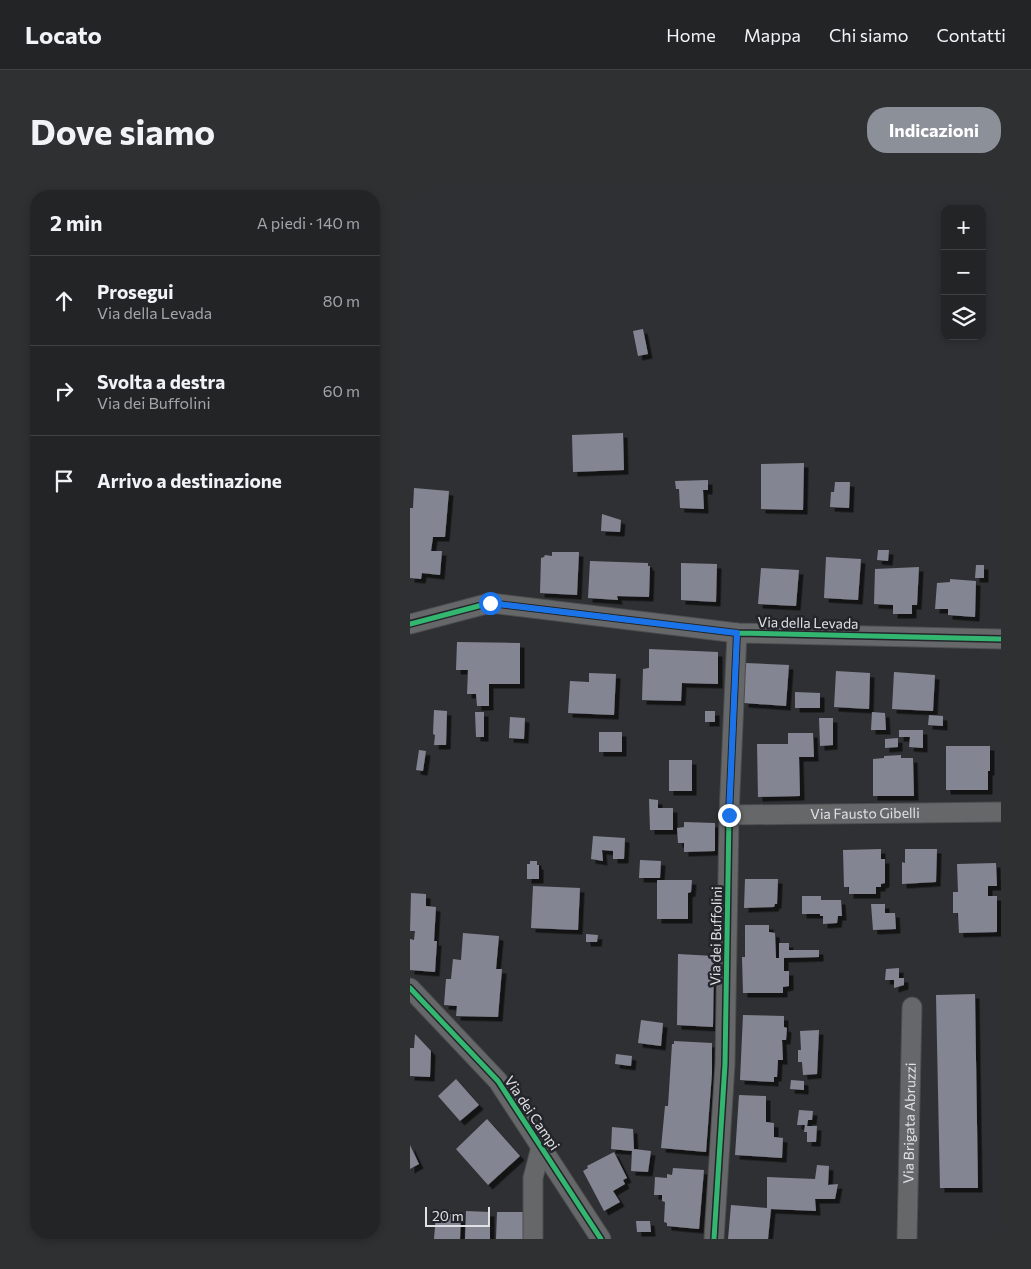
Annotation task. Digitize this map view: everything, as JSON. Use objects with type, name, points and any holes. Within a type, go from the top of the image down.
[{"type":"street","name":"Via della Levada","points":[[410,624],[490,603],[737,633],[1001,639]]},
{"type":"street","name":"Via dei Buffolini","points":[[714,1239],[725,1064],[729,815],[737,633]]},
{"type":"street","name":"Via Fausto Gibelli","points":[[729,815],[1001,812]]},
{"type":"street","name":"Via dei Campi","points":[[410,988],[498,1081],[601,1239]]},
{"type":"street","name":"Via Brigata Abruzzi","points":[[907,1239],[912,1007]]},
{"type":"street","points":[[533,1239],[533,1178],[541,1147]]},
{"type":"building","points":[[643,329],[648,354],[638,356],[633,331]]},
{"type":"building","points":[[623,433],[624,470],[573,472],[572,435]]},
{"type":"building","points":[[804,463],[803,510],[761,509],[761,464]]},
{"type":"building","points":[[708,480],[708,490],[703,490],[704,509],[680,508],[679,489],[676,489],[675,481]]},
{"type":"building","points":[[835,482],[850,482],[849,508],[830,507],[831,492],[834,492]]},
{"type":"building","points":[[414,488],[449,491],[445,537],[433,537],[431,551],[442,551],[440,575],[422,573],[421,579],[410,578],[410,508],[413,508]]},
{"type":"building","points":[[602,514],[621,520],[620,532],[601,531]]},
{"type":"building","points":[[878,550],[889,550],[888,561],[877,560]]},
{"type":"building","points":[[552,552],[579,552],[577,595],[540,593],[541,558],[545,555],[552,556]]},
{"type":"building","points":[[826,557],[861,559],[858,600],[824,598]]},
{"type":"building","points":[[590,561],[648,563],[648,566],[650,566],[649,597],[617,596],[618,600],[588,598]]},
{"type":"building","points":[[681,563],[717,564],[716,602],[681,600]]},
{"type":"building","points":[[976,565],[984,565],[984,578],[975,578]]},
{"type":"building","points":[[919,567],[917,605],[912,605],[912,614],[893,614],[893,605],[874,604],[875,569]]},
{"type":"building","points":[[761,568],[799,570],[796,606],[758,604]]},
{"type":"building","points":[[950,579],[976,581],[975,617],[948,615],[948,609],[935,609],[937,583],[950,582]]},
{"type":"building","points":[[457,642],[520,643],[520,684],[489,684],[489,706],[477,706],[476,694],[467,694],[468,670],[456,670]]},
{"type":"building","points":[[649,649],[718,652],[718,684],[682,683],[681,701],[642,700],[643,669],[649,668]]},
{"type":"building","points":[[745,663],[789,665],[786,706],[744,703]]},
{"type":"building","points":[[836,671],[870,673],[869,709],[834,707]]},
{"type":"building","points":[[894,672],[935,675],[933,711],[892,709]]},
{"type":"building","points":[[589,673],[616,674],[614,715],[568,713],[570,681],[589,682]]},
{"type":"building","points":[[795,692],[820,693],[820,708],[795,708]]},
{"type":"building","points":[[434,710],[447,711],[446,745],[434,745]]},
{"type":"building","points":[[705,711],[715,711],[715,722],[705,722]]},
{"type":"building","points":[[475,712],[484,712],[484,737],[476,737]]},
{"type":"building","points":[[872,712],[885,713],[886,730],[871,730]]},
{"type":"building","points":[[929,715],[943,716],[943,726],[928,725]]},
{"type":"building","points":[[510,717],[525,718],[524,739],[509,738]]},
{"type":"building","points":[[819,718],[833,718],[833,745],[820,746]]},
{"type":"building","points":[[899,730],[923,730],[923,748],[909,747],[910,737],[899,737]]},
{"type":"building","points":[[599,732],[622,732],[622,752],[599,752]]},
{"type":"building","points":[[788,733],[813,733],[814,757],[799,757],[800,796],[758,797],[757,744],[788,744]]},
{"type":"building","points":[[898,738],[898,747],[885,748],[885,739]]},
{"type":"building","points":[[946,746],[990,746],[988,790],[946,790]]},
{"type":"building","points":[[419,750],[426,751],[423,771],[416,770]]},
{"type":"building","points":[[901,755],[901,758],[913,758],[914,796],[873,796],[873,759]]},
{"type":"building","points":[[669,760],[692,760],[692,791],[669,791]]},
{"type":"building","points":[[649,799],[658,800],[658,808],[673,808],[673,830],[650,830]]},
{"type":"building","points":[[684,822],[715,823],[715,851],[684,852],[684,843],[678,843],[677,828],[684,827]]},
{"type":"building","points":[[593,836],[625,838],[624,859],[613,859],[613,851],[602,850],[603,861],[591,859]]},
{"type":"building","points":[[881,849],[881,859],[885,859],[885,883],[881,884],[881,887],[876,887],[876,894],[849,894],[849,887],[844,887],[843,850]]},
{"type":"building","points":[[905,849],[937,849],[936,882],[902,884],[902,862],[905,863]]},
{"type":"building","points":[[640,860],[661,861],[660,878],[639,878]]},
{"type":"building","points":[[530,861],[537,861],[537,865],[539,865],[539,879],[527,879],[527,864],[530,864]]},
{"type":"building","points":[[996,863],[997,886],[988,886],[988,896],[997,896],[997,932],[959,933],[958,913],[953,913],[953,892],[958,892],[957,864]]},
{"type":"building","points":[[745,879],[778,879],[777,904],[774,907],[744,908]]},
{"type":"building","points":[[657,880],[692,880],[691,892],[688,893],[688,919],[657,919]]},
{"type":"building","points":[[533,886],[580,888],[578,930],[531,928]]},
{"type":"building","points":[[411,893],[426,894],[426,906],[436,907],[434,941],[437,941],[435,972],[410,970],[410,939],[414,940],[415,931],[410,931]]},
{"type":"building","points":[[802,896],[821,896],[821,900],[841,900],[842,916],[838,916],[837,923],[823,924],[823,916],[820,916],[820,914],[802,914]]},
{"type":"building","points":[[871,904],[885,904],[885,913],[895,913],[896,929],[873,930]]},
{"type":"building","points":[[745,925],[769,925],[769,932],[775,933],[776,958],[779,958],[779,943],[789,943],[789,950],[819,950],[819,957],[784,958],[784,971],[789,971],[789,986],[783,987],[783,993],[743,993],[742,957],[745,957]]},
{"type":"building","points":[[463,933],[499,936],[496,969],[502,969],[498,1017],[456,1016],[457,1006],[444,1005],[446,979],[451,979],[453,959],[461,960]]},
{"type":"building","points":[[586,934],[598,935],[597,942],[586,942]]},
{"type":"building","points":[[678,954],[714,956],[713,1027],[677,1025]]},
{"type":"building","points":[[899,968],[899,978],[904,978],[904,985],[894,988],[894,980],[885,980],[886,969]]},
{"type":"building","points":[[975,994],[978,1188],[940,1188],[936,995]]},
{"type":"building","points":[[743,1015],[784,1016],[784,1027],[787,1028],[786,1040],[782,1040],[783,1060],[778,1060],[777,1077],[774,1077],[774,1082],[740,1080]]},
{"type":"building","points":[[641,1020],[663,1023],[661,1046],[638,1043]]},
{"type":"building","points":[[819,1030],[817,1074],[803,1075],[802,1062],[798,1062],[798,1050],[801,1050],[800,1031]]},
{"type":"building","points":[[415,1034],[431,1051],[430,1077],[410,1076],[410,1048],[414,1048]]},
{"type":"building","points":[[674,1041],[712,1043],[712,1073],[706,1152],[661,1148],[665,1106],[668,1106],[672,1044],[674,1044]]},
{"type":"building","points":[[616,1054],[632,1056],[631,1066],[615,1064]]},
{"type":"building","points":[[456,1079],[479,1105],[460,1121],[438,1096]]},
{"type":"building","points":[[791,1080],[804,1081],[804,1090],[790,1089]]},
{"type":"building","points":[[739,1095],[766,1096],[766,1122],[774,1123],[774,1137],[783,1138],[782,1158],[735,1155]]},
{"type":"building","points":[[799,1110],[813,1111],[812,1120],[808,1120],[807,1126],[817,1126],[816,1142],[807,1142],[807,1132],[804,1132],[805,1125],[797,1125]]},
{"type":"building","points":[[487,1119],[520,1156],[488,1185],[456,1149]]},
{"type":"building","points":[[612,1127],[633,1129],[634,1149],[651,1151],[648,1172],[631,1171],[632,1151],[611,1149]]},
{"type":"building","points":[[410,1145],[419,1164],[410,1169]]},
{"type":"building","points":[[614,1152],[627,1178],[623,1180],[625,1184],[613,1191],[620,1202],[604,1211],[583,1171],[588,1168],[587,1166]]},
{"type":"building","points":[[817,1165],[829,1166],[828,1185],[838,1184],[835,1199],[815,1199],[816,1211],[771,1209],[768,1239],[728,1239],[731,1205],[767,1208],[767,1177],[815,1179]]},
{"type":"building","points":[[673,1168],[704,1170],[699,1229],[667,1226],[667,1223],[664,1222],[665,1202],[662,1201],[662,1195],[654,1195],[655,1177],[667,1178],[667,1174],[672,1175]]},
{"type":"building","points":[[466,1211],[490,1212],[490,1239],[465,1239]]},
{"type":"building","points":[[497,1212],[523,1212],[524,1239],[496,1239]]},
{"type":"building","points":[[436,1214],[461,1214],[460,1239],[434,1239]]},
{"type":"building","points":[[636,1221],[650,1221],[651,1232],[637,1232]]},
{"type":"cycle path","points":[[410,624],[490,603],[737,633],[1001,639]]},
{"type":"cycle path","points":[[714,1239],[725,1064],[729,815],[737,633]]},
{"type":"cycle path","points":[[410,988],[498,1081],[601,1239]]},
{"type":"route","points":[[490,603],[737,633],[729,815]]}]
